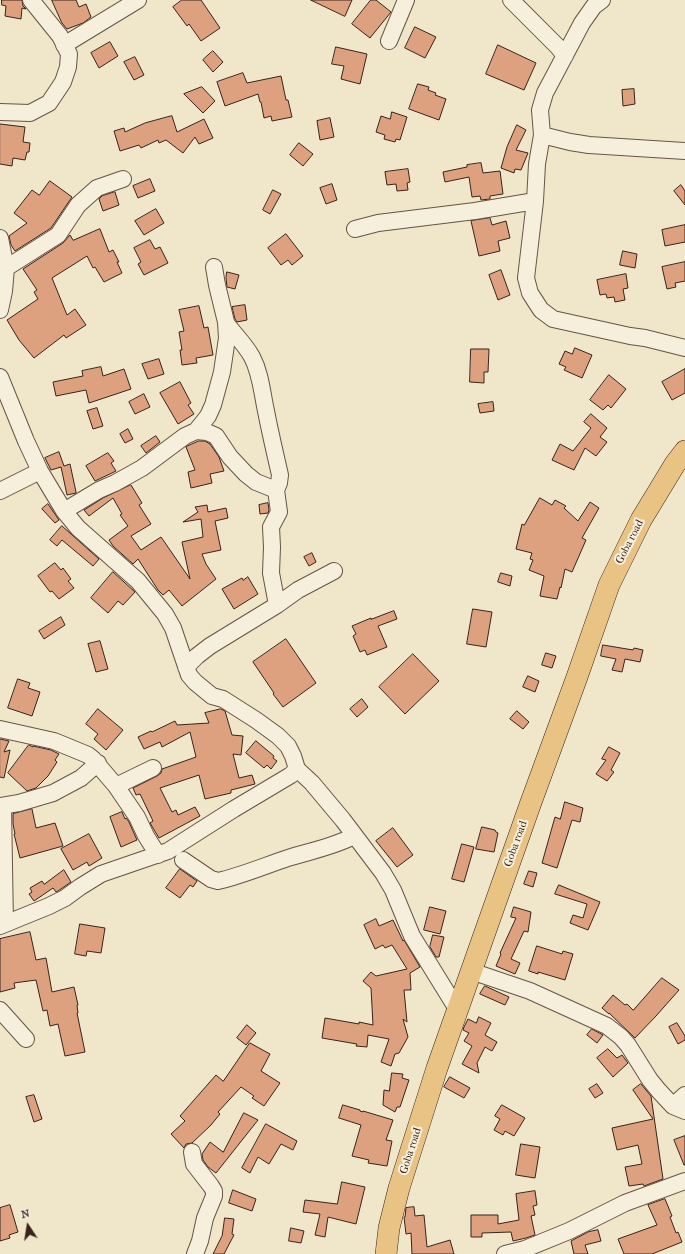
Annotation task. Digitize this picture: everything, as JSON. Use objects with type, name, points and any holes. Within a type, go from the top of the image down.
[{"type":"main road","name":"Goba road","points":[[386,1254],[389,1228],[399,1188],[437,1068],[609,585],[641,520],[675,464],[685,451]]},
{"type":"street","points":[[0,112],[30,113],[49,104],[63,82],[68,67],[69,54],[60,36],[31,0]]},
{"type":"street","points":[[64,45],[138,0]]},
{"type":"street","points":[[389,40],[406,0]]},
{"type":"street","points":[[511,0],[558,47],[565,56]]},
{"type":"street","points":[[602,0],[594,6],[582,23],[545,93],[540,110],[542,135],[537,164],[526,278],[530,293],[541,310],[553,319],[685,348]]},
{"type":"street","points":[[542,135],[570,142],[636,149],[685,151]]},
{"type":"street","points":[[6,268],[58,235],[78,204],[97,188],[123,179]]},
{"type":"street","points":[[355,230],[378,223],[475,211],[534,201]]},
{"type":"street","points":[[0,238],[6,268],[4,291],[0,310]]},
{"type":"street","points":[[196,432],[208,416],[213,405],[222,372],[226,348],[226,322],[214,267]]},
{"type":"street","points":[[226,322],[252,357],[262,385],[265,409],[280,475],[276,490],[279,512],[271,527],[271,573],[277,605]]},
{"type":"street","points":[[0,377],[40,471],[64,511],[78,528],[138,581],[165,614],[172,628],[189,675],[212,696],[223,699],[256,720],[278,736],[288,746],[298,769],[312,783],[343,820],[383,873],[393,890],[412,936],[457,1009]]},
{"type":"street","points":[[64,511],[99,490],[142,468],[185,436],[196,432],[207,432],[216,436],[230,457],[246,474],[256,482],[276,490]]},
{"type":"street","points":[[0,491],[40,471]]},
{"type":"street","points":[[186,667],[196,656],[210,646],[277,605],[298,590],[334,571]]},
{"type":"street","points":[[0,729],[54,741],[88,754],[98,763],[116,786],[137,817],[146,836],[158,855]]},
{"type":"street","points":[[98,763],[81,778],[53,793],[19,803],[1,806],[3,925],[49,906],[101,874],[168,851],[291,775],[298,769]]},
{"type":"street","points":[[116,786],[153,768]]},
{"type":"street","points":[[183,860],[211,879],[218,881],[342,843],[354,836]]},
{"type":"street","points":[[471,971],[530,992],[607,1026],[621,1037],[628,1045],[650,1080],[679,1108],[682,1096],[685,1095]]},
{"type":"street","points":[[0,1010],[26,1039]]},
{"type":"street","points":[[192,1152],[196,1168],[214,1191],[214,1196],[205,1218],[200,1241],[195,1254]]},
{"type":"street","points":[[505,1254],[525,1249],[569,1231],[625,1203],[685,1181]]},
{"type":"building","points":[[2,0],[22,0],[23,6],[26,9],[22,8],[21,19],[5,16],[6,6],[2,5]]},
{"type":"building","points":[[52,0],[76,0],[79,7],[86,4],[91,17],[83,23],[67,29],[62,23]]},
{"type":"building","points":[[182,0],[201,0],[220,28],[201,41],[189,24],[187,26],[173,7]]},
{"type":"building","points":[[311,0],[352,0],[345,16]]},
{"type":"building","points":[[371,0],[376,0],[391,12],[370,38],[352,24]]},
{"type":"building","points":[[415,27],[436,37],[425,58],[405,48]]},
{"type":"building","points":[[110,42],[118,56],[99,68],[91,53]]},
{"type":"building","points":[[498,45],[536,63],[524,90],[486,74]]},
{"type":"building","points":[[336,47],[367,54],[360,84],[341,79],[344,66],[332,64]]},
{"type":"building","points":[[213,51],[223,62],[213,72],[203,60]]},
{"type":"building","points":[[135,57],[144,75],[134,80],[124,62]]},
{"type":"building","points":[[243,73],[247,83],[281,76],[286,100],[288,100],[292,117],[272,121],[271,116],[264,118],[258,94],[225,106],[217,82]]},
{"type":"building","points":[[418,84],[429,87],[428,90],[436,93],[435,95],[446,99],[439,120],[409,109]]},
{"type":"building","points":[[202,87],[215,101],[203,113],[184,94]]},
{"type":"building","points":[[634,89],[635,104],[623,106],[622,90]]},
{"type":"building","points":[[392,112],[407,117],[400,140],[396,139],[395,142],[384,139],[385,135],[376,132],[381,116],[390,119]]},
{"type":"building","points":[[172,116],[177,132],[204,119],[213,138],[199,144],[195,137],[183,153],[166,140],[159,143],[158,140],[141,148],[139,145],[120,151],[114,131],[124,128],[125,132],[145,123]]},
{"type":"building","points":[[330,118],[334,137],[320,140],[317,121]]},
{"type":"building","points":[[0,124],[25,127],[23,142],[30,143],[29,152],[27,152],[25,160],[13,158],[12,166],[0,164]]},
{"type":"building","points":[[517,125],[526,130],[516,150],[528,153],[521,170],[515,169],[514,173],[501,168],[507,147]]},
{"type":"building","points":[[299,143],[313,154],[303,166],[290,155]]},
{"type":"building","points":[[481,163],[483,173],[500,171],[503,194],[490,196],[490,199],[481,200],[480,196],[472,197],[469,177],[445,182],[443,172],[467,167],[467,165]]},
{"type":"building","points":[[408,169],[410,182],[407,183],[408,190],[397,191],[396,184],[387,185],[385,172]]},
{"type":"building","points":[[150,179],[155,191],[138,198],[133,186]]},
{"type":"building","points":[[50,181],[72,197],[51,228],[15,251],[11,245],[9,236],[27,223],[14,213],[32,190],[39,195]]},
{"type":"building","points":[[332,184],[337,200],[326,204],[320,188]]},
{"type":"building","points":[[681,185],[685,191],[685,205],[674,191]]},
{"type":"building","points":[[273,190],[281,194],[270,214],[263,210]]},
{"type":"building","points":[[115,192],[119,205],[103,211],[99,199],[102,196]]},
{"type":"building","points":[[156,209],[164,223],[144,235],[135,221]]},
{"type":"building","points":[[490,218],[492,225],[506,221],[510,238],[498,241],[500,251],[479,256],[471,221]]},
{"type":"building","points":[[685,225],[685,242],[665,246],[662,230]]},
{"type":"building","points":[[100,229],[109,252],[113,250],[119,262],[117,262],[122,273],[104,282],[95,267],[93,268],[87,256],[52,278],[67,315],[75,309],[86,325],[66,338],[64,335],[34,358],[19,340],[7,320],[38,299],[34,292],[37,290],[23,269],[63,243],[70,235],[73,240]]},
{"type":"building","points":[[286,234],[303,256],[292,265],[288,260],[281,265],[268,248]]},
{"type":"building","points":[[150,240],[155,249],[160,247],[168,263],[144,275],[138,264],[141,262],[134,248]]},
{"type":"building","points":[[623,251],[637,254],[635,268],[620,265]]},
{"type":"building","points":[[685,262],[685,281],[675,283],[676,287],[667,289],[662,267]]},
{"type":"building","points":[[501,270],[510,295],[498,300],[489,275]]},
{"type":"building","points":[[227,272],[239,275],[235,289],[227,287]]},
{"type":"building","points":[[626,274],[628,288],[623,289],[625,300],[615,302],[614,297],[607,298],[606,294],[600,295],[597,280]]},
{"type":"building","points":[[245,305],[247,320],[237,322],[232,307]]},
{"type":"building","points":[[199,306],[204,328],[208,327],[213,355],[196,358],[197,363],[182,365],[180,350],[182,350],[179,332],[184,331],[179,310]]},
{"type":"building","points":[[575,348],[592,355],[582,378],[564,370],[566,367],[559,364],[565,351],[572,354]]},
{"type":"building","points":[[471,349],[489,349],[488,372],[484,372],[484,383],[470,382]]},
{"type":"building","points":[[159,359],[164,374],[148,379],[142,364]]},
{"type":"building","points":[[101,367],[103,376],[124,369],[131,389],[89,403],[86,390],[56,396],[53,382],[83,376],[82,371]]},
{"type":"building","points":[[685,369],[685,393],[672,400],[662,382]]},
{"type":"building","points":[[609,375],[626,389],[611,408],[608,405],[603,410],[590,400]]},
{"type":"building","points":[[180,382],[191,403],[188,405],[194,414],[178,424],[160,393]]},
{"type":"building","points":[[144,394],[150,407],[135,414],[129,402]]},
{"type":"building","points":[[493,402],[494,411],[480,413],[478,404]]},
{"type":"building","points":[[97,408],[103,426],[93,429],[87,411]]},
{"type":"building","points":[[591,414],[607,428],[600,437],[607,442],[596,456],[585,448],[574,470],[552,460],[560,444],[573,451],[591,428],[584,422]]},
{"type":"building","points":[[128,429],[133,439],[125,443],[120,434]]},
{"type":"building","points":[[156,436],[160,442],[146,453],[141,446]]},
{"type":"building","points":[[199,441],[205,441],[210,444],[219,457],[224,471],[210,474],[212,483],[191,488],[188,472],[195,470],[186,447]]},
{"type":"building","points":[[59,452],[64,466],[70,464],[76,493],[67,495],[61,467],[51,470],[45,458]]},
{"type":"building","points":[[108,453],[114,461],[111,463],[116,471],[95,481],[86,466]]},
{"type":"building","points":[[131,485],[142,503],[139,505],[151,524],[131,536],[141,550],[161,537],[190,579],[182,542],[203,537],[201,519],[183,522],[198,512],[195,507],[207,505],[208,512],[226,508],[228,518],[215,521],[221,550],[202,554],[206,564],[216,579],[182,606],[169,590],[163,595],[158,590],[138,559],[133,564],[113,546],[109,540],[128,526],[120,515],[122,514],[113,498],[89,516],[84,510],[103,498]]},
{"type":"building","points":[[540,498],[552,505],[555,500],[566,506],[564,508],[578,521],[590,502],[599,508],[582,538],[586,540],[572,572],[565,569],[557,599],[540,596],[544,576],[529,570],[533,560],[530,559],[532,553],[516,549],[522,524],[524,525]]},
{"type":"building","points":[[268,503],[268,513],[260,514],[259,505]]},
{"type":"building","points":[[48,504],[59,520],[55,523],[42,509]]},
{"type":"building","points":[[62,526],[99,559],[93,566],[62,540],[57,546],[50,540]]},
{"type":"building","points":[[312,553],[316,562],[309,566],[304,557]]},
{"type":"building","points":[[55,563],[61,570],[63,568],[71,579],[68,581],[74,588],[59,599],[52,591],[50,592],[38,576]]},
{"type":"building","points":[[113,572],[135,592],[123,605],[118,601],[108,613],[91,598]]},
{"type":"building","points":[[501,573],[512,576],[510,586],[498,582]]},
{"type":"building","points":[[248,577],[258,594],[234,609],[222,589],[242,578],[243,580]]},
{"type":"building","points":[[473,609],[492,612],[486,647],[467,644]]},
{"type":"building","points":[[394,611],[397,619],[378,626],[387,647],[367,655],[365,650],[360,652],[353,636],[356,634],[352,626]]},
{"type":"building","points":[[61,617],[65,625],[44,639],[39,631]]},
{"type":"building","points":[[286,639],[316,683],[283,707],[253,662]]},
{"type":"building","points":[[100,641],[108,669],[96,672],[88,644]]},
{"type":"building","points":[[603,645],[633,650],[634,648],[643,650],[640,662],[625,659],[622,672],[612,670],[616,659],[601,656]]},
{"type":"building","points":[[546,653],[556,656],[552,668],[542,665]]},
{"type":"building","points":[[413,654],[439,681],[405,714],[379,687]]},
{"type":"building","points":[[528,676],[539,681],[535,692],[523,687]]},
{"type":"building","points":[[18,679],[30,683],[28,688],[40,692],[32,716],[8,708]]},
{"type":"building","points":[[362,699],[368,707],[357,717],[350,709]]},
{"type":"building","points":[[98,709],[123,730],[106,750],[94,739],[98,734],[86,724]]},
{"type":"building","points":[[221,709],[225,711],[232,735],[243,736],[241,755],[233,754],[239,778],[252,775],[255,784],[231,790],[231,793],[205,799],[199,775],[160,788],[172,812],[176,810],[178,815],[195,807],[200,816],[159,838],[150,823],[153,821],[140,794],[136,795],[133,788],[157,776],[161,773],[162,769],[196,757],[190,732],[162,747],[160,742],[144,749],[138,737],[175,721],[177,725],[209,723],[205,713]]},
{"type":"building","points":[[517,711],[529,722],[523,729],[510,719]]},
{"type":"building","points":[[0,739],[9,741],[4,752],[10,750],[4,778],[0,777]]},
{"type":"building","points":[[256,741],[274,756],[273,758],[277,761],[271,769],[267,765],[264,768],[246,753]]},
{"type":"building","points":[[29,745],[51,750],[59,754],[55,760],[57,762],[48,776],[36,788],[27,791],[8,773]]},
{"type":"building","points":[[609,747],[620,753],[611,770],[614,772],[607,781],[596,774],[606,760],[602,759]]},
{"type":"building","points":[[565,802],[583,808],[580,822],[572,820],[557,868],[542,863],[555,817],[560,819]]},
{"type":"building","points":[[32,809],[36,828],[55,823],[63,846],[20,858],[14,834],[13,814]]},
{"type":"building","points":[[122,812],[125,819],[126,818],[129,822],[137,840],[121,847],[110,817]]},
{"type":"building","points":[[482,827],[495,830],[498,833],[494,852],[476,849]]},
{"type":"building","points":[[393,828],[413,855],[397,867],[376,841]]},
{"type":"building","points":[[89,834],[102,858],[89,866],[87,862],[73,870],[61,849]]},
{"type":"building","points":[[462,844],[474,847],[464,882],[452,879]]},
{"type":"building","points":[[180,869],[197,881],[193,887],[190,885],[180,898],[166,888]]},
{"type":"building","points":[[64,870],[71,882],[56,892],[53,888],[34,901],[29,894],[32,892],[30,888],[42,881],[44,884]]},
{"type":"building","points":[[529,871],[537,873],[533,887],[524,884]]},
{"type":"building","points":[[559,885],[600,902],[588,930],[570,923],[573,915],[583,918],[587,904],[555,894]]},
{"type":"building","points":[[430,907],[446,911],[440,934],[424,930]]},
{"type":"building","points":[[514,907],[531,912],[528,932],[524,931],[511,959],[520,963],[515,974],[496,966],[501,954],[500,953],[516,918],[511,917]]},
{"type":"building","points":[[376,919],[379,926],[393,920],[403,941],[404,940],[420,967],[410,973],[411,990],[404,990],[407,1022],[403,1019],[408,1037],[399,1053],[395,1054],[391,1066],[381,1062],[389,1039],[368,1035],[367,1047],[322,1038],[325,1018],[373,1025],[371,988],[363,981],[371,972],[376,976],[407,969],[392,945],[385,948],[383,945],[375,949],[364,925]]},
{"type":"building","points":[[80,924],[105,928],[101,953],[87,951],[86,956],[75,954]]},
{"type":"building","points":[[30,932],[36,960],[46,958],[52,992],[74,987],[78,1005],[77,1013],[85,1052],[65,1056],[58,1024],[50,1026],[47,1010],[43,1011],[36,980],[14,983],[15,988],[0,992],[0,939]]},
{"type":"building","points":[[433,935],[444,937],[439,957],[436,957],[430,947]]},
{"type":"building","points":[[537,946],[562,954],[563,951],[573,954],[565,980],[538,972],[538,974],[529,971]]},
{"type":"building","points":[[662,978],[679,990],[635,1038],[602,1008],[613,995],[633,1010]]},
{"type":"building","points":[[485,986],[509,997],[505,1005],[480,994]]},
{"type":"building","points":[[479,1017],[491,1023],[485,1035],[497,1042],[492,1051],[485,1047],[477,1063],[479,1073],[462,1064],[472,1046],[464,1041],[469,1033],[463,1030],[464,1027],[468,1019],[476,1023]]},
{"type":"building","points":[[677,1023],[685,1036],[685,1040],[678,1044],[669,1027]]},
{"type":"building","points":[[247,1025],[256,1033],[246,1045],[237,1038]]},
{"type":"building","points":[[592,1029],[603,1035],[597,1043],[587,1035]]},
{"type":"building","points":[[250,1043],[270,1054],[261,1071],[280,1083],[264,1106],[252,1098],[254,1096],[241,1087],[218,1112],[220,1114],[211,1125],[192,1143],[186,1144],[184,1148],[171,1134],[185,1121],[180,1116],[216,1075],[223,1081]]},
{"type":"building","points":[[608,1049],[617,1058],[622,1055],[628,1063],[613,1077],[597,1058]]},
{"type":"building","points":[[392,1073],[403,1074],[402,1078],[409,1080],[400,1107],[397,1107],[395,1112],[383,1105],[384,1090],[389,1091]]},
{"type":"building","points":[[450,1077],[470,1088],[464,1098],[444,1087]]},
{"type":"building","points":[[597,1084],[603,1093],[595,1098],[589,1089]]},
{"type":"building","points":[[641,1084],[651,1096],[663,1179],[644,1186],[643,1184],[629,1186],[625,1167],[642,1164],[638,1145],[617,1150],[612,1128],[653,1119],[633,1090]]},
{"type":"building","points":[[34,1095],[42,1119],[34,1122],[26,1097]]},
{"type":"building","points":[[343,1105],[393,1120],[386,1140],[392,1141],[387,1166],[368,1163],[369,1160],[352,1156],[361,1125],[339,1118]]},
{"type":"building","points":[[502,1105],[525,1118],[514,1136],[505,1131],[503,1135],[494,1130],[500,1119],[495,1116]]},
{"type":"building","points":[[244,1113],[258,1120],[216,1173],[208,1167],[203,1160],[202,1154],[210,1142],[223,1152]]},
{"type":"building","points":[[266,1124],[297,1141],[293,1150],[281,1144],[269,1164],[258,1157],[250,1173],[242,1168]]},
{"type":"building","points":[[685,1136],[685,1165],[684,1165],[674,1140]]},
{"type":"building","points":[[521,1144],[540,1147],[535,1178],[516,1175]]},
{"type":"building","points":[[342,1182],[365,1187],[356,1224],[328,1217],[325,1237],[315,1235],[320,1214],[303,1212],[305,1200],[337,1204]]},
{"type":"building","points":[[233,1190],[256,1199],[252,1211],[229,1203]]},
{"type":"building","points":[[535,1191],[537,1205],[533,1206],[535,1215],[531,1216],[535,1235],[513,1241],[511,1232],[482,1233],[482,1237],[471,1237],[471,1215],[498,1215],[498,1224],[519,1220],[516,1194]]},
{"type":"building","points":[[665,1199],[672,1216],[670,1217],[676,1233],[678,1232],[682,1242],[652,1254],[624,1254],[618,1239],[657,1225],[648,1205]]},
{"type":"building","points":[[10,1205],[18,1232],[9,1235],[10,1238],[0,1241],[0,1208]]},
{"type":"building","points":[[414,1207],[415,1216],[424,1215],[427,1247],[450,1240],[454,1254],[412,1254],[411,1233],[406,1234],[404,1217],[406,1208]]},
{"type":"building","points":[[225,1218],[234,1219],[232,1234],[234,1235],[224,1254],[213,1254],[222,1236]]},
{"type":"building","points":[[291,1228],[304,1231],[301,1243],[289,1241]]},
{"type":"building","points":[[598,1230],[601,1241],[585,1245],[588,1254],[574,1254],[571,1241],[588,1232]]}]
